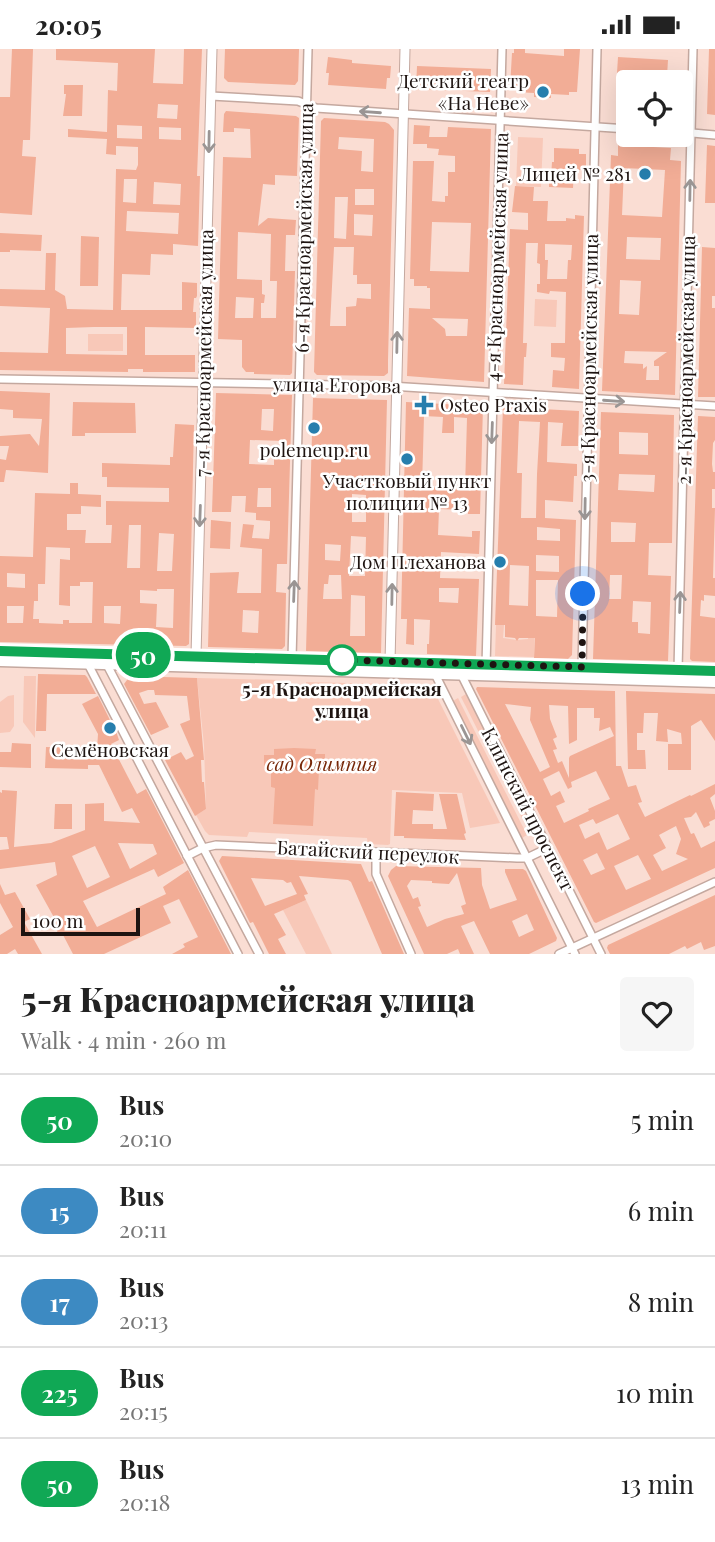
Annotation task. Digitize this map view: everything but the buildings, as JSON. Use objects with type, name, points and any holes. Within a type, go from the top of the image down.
[{"type":"main road","points":[[0,651],[390,662],[458,669],[715,682]]},
{"type":"main road","points":[[0,661],[435,674],[458,669]]},
{"type":"main road","points":[[486,670],[582,667],[715,671]]},
{"type":"street","name":"7-я Красноармейская улица","points":[[196,656],[212,49]]},
{"type":"street","name":"6-я Красноармейская улица","points":[[292,659],[308,49]]},
{"type":"street","points":[[390,662],[405,49]]},
{"type":"street","name":"4-я Красноармейская улица","points":[[486,670],[502,49]]},
{"type":"street","name":"3-я Красноармейская улица","points":[[582,667],[597,49]]},
{"type":"street","name":"2-я Красноармейская улица","points":[[692,70],[693,49]]},
{"type":"street","points":[[211,96],[298,101],[316,108],[616,128]]},
{"type":"street","points":[[693,133],[715,135]]},
{"type":"street","name":"2-я Красноармейская улица","points":[[678,670],[691,147]]},
{"type":"street","name":"улица Егорова","points":[[0,379],[396,386],[715,406]]},
{"type":"street","points":[[101,653],[258,954]]},
{"type":"street","points":[[88,664],[239,954]]},
{"type":"street","name":"Клинский проспект","points":[[458,669],[601,954]]},
{"type":"street","name":"Клинский проспект","points":[[435,674],[574,951]]},
{"type":"street","name":"Батайский переулок","points":[[187,856],[216,845],[527,858],[548,848]]},
{"type":"street","points":[[376,852],[376,874],[411,954]]},
{"type":"street","points":[[559,954],[574,951],[593,938],[715,882]]},
{"type":"green space","points":[[518,137],[543,138],[541,187],[516,186]]},
{"type":"green space","points":[[535,299],[557,300],[556,327],[534,326]]},
{"type":"green space","points":[[88,334],[123,334],[123,351],[88,351]]},
{"type":"green space","points":[[496,625],[504,625],[503,638],[517,640],[528,639],[529,628],[535,628],[534,657],[495,656]]},
{"type":"green space","points":[[24,676],[36,676],[35,738],[23,722]]},
{"type":"green space","name":"сад Олимпия","points":[[197,678],[282,680],[282,694],[306,694],[306,682],[431,685],[500,823],[470,828],[462,793],[392,790],[388,845],[368,844],[367,838],[249,832],[247,837],[209,835],[196,815],[206,809],[204,745]]},
{"type":"green space","points":[[466,694],[535,831],[530,834],[461,697]]},
{"type":"green space","points":[[14,695],[14,726],[10,732],[0,733],[0,702]]},
{"type":"green space","points":[[458,698],[527,835],[522,838],[453,701]]},
{"type":"green space","points":[[306,900],[332,954],[306,954],[283,910]]},
{"type":"bus line","name":"50","points":[[0,651],[715,671]]},
{"type":"place","name":"Детский театр «На Неве»","points":[[543,92]]},
{"type":"place","name":"Лицей № 281","points":[[645,174]]},
{"type":"place","name":"Osteo Praxis","points":[[424,405]]},
{"type":"place","name":"polemeup.ru","points":[[314,428]]},
{"type":"place","name":"Участковый пункт полиции № 13","points":[[407,459]]},
{"type":"place","name":"Дом Плеханова","points":[[500,562]]},
{"type":"place","name":"5-я Красноармейская улица","points":[[342,660]]},
{"type":"place","name":"Семёновская","points":[[110,728]]},
{"type":"route","points":[[342,660],[582,667],[583,594]]}]
